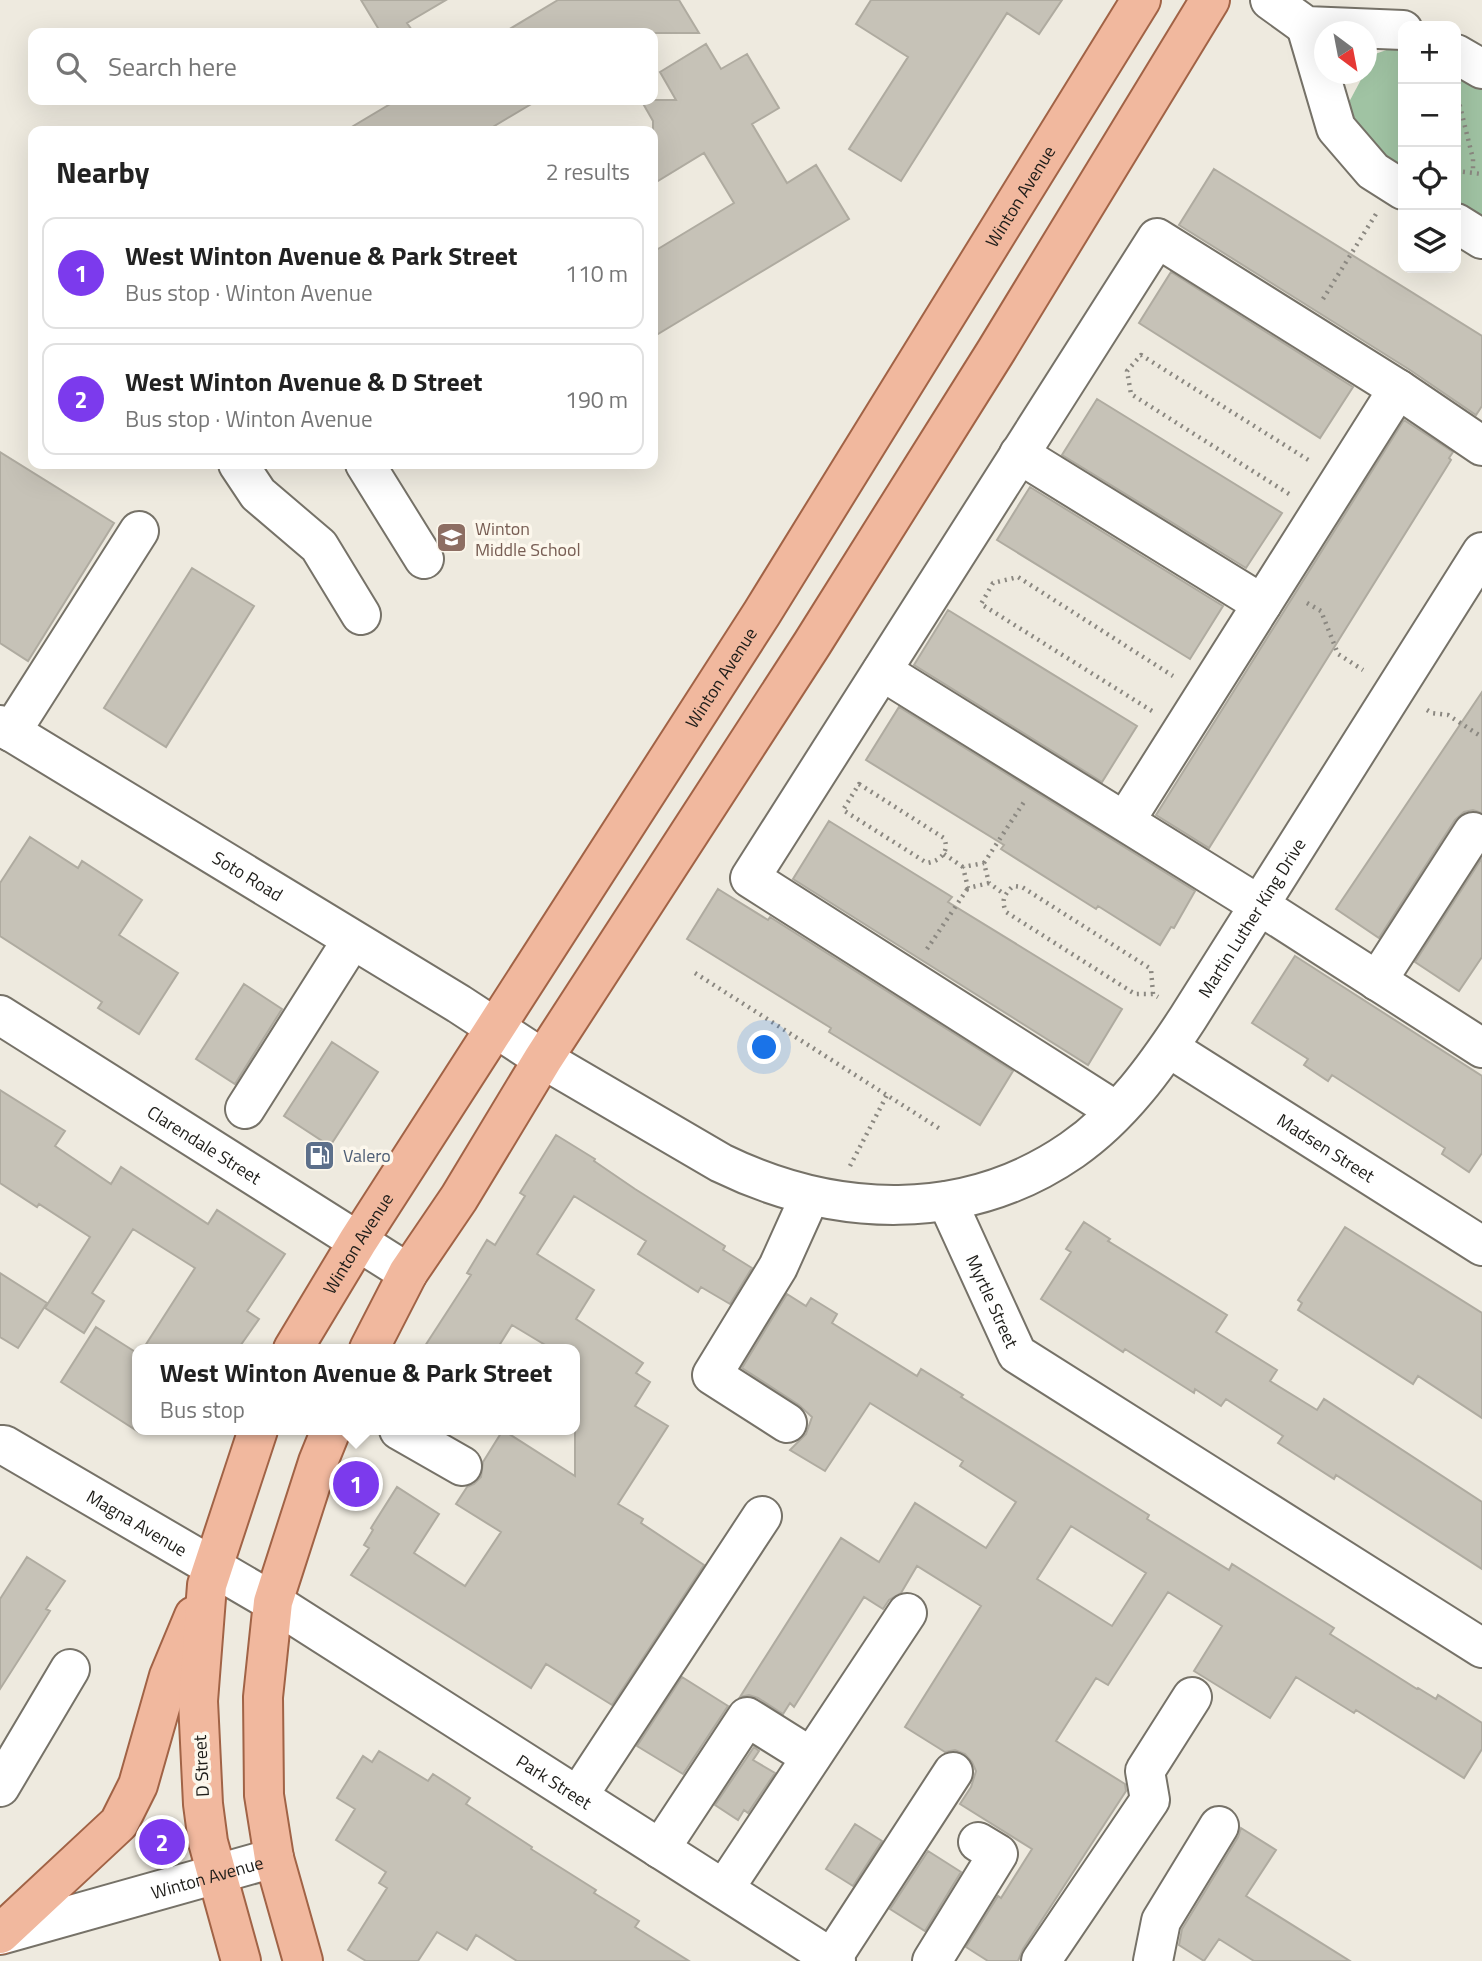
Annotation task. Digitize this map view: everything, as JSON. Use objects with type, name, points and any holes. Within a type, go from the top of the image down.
[{"type":"main road","name":"Winton Avenue","points":[[296,1344],[358,1241],[762,613],[1141,0]]},
{"type":"main road","points":[[372,1344],[408,1273],[459,1198],[543,1059],[812,644],[1079,216],[1210,0]]},
{"type":"main road","points":[[0,1935],[119,1823],[138,1785],[169,1676],[210,1576],[256,1435]]},
{"type":"main road","name":"Winton Avenue","points":[[274,1858],[264,1795],[263,1697],[273,1602],[329,1435]]},
{"type":"main road","name":"D Street","points":[[210,1576],[198,1701],[203,1804],[215,1874],[241,1961]]},
{"type":"main road","points":[[274,1858],[303,1961]]},
{"type":"street","points":[[1270,0],[1306,26],[1398,30]]},
{"type":"street","points":[[1306,26],[1336,128],[1373,171],[1398,186]]},
{"type":"street","points":[[1461,57],[1482,69]]},
{"type":"street","points":[[1461,226],[1482,239]]},
{"type":"street","points":[[1116,1111],[750,878],[1157,238],[1398,389],[1482,446]]},
{"type":"street","points":[[1125,821],[1398,389]]},
{"type":"street","points":[[1020,454],[1262,604]]},
{"type":"street","points":[[241,469],[258,494],[319,546],[360,615]]},
{"type":"street","points":[[368,469],[424,559]]},
{"type":"street","points":[[6,729],[139,531]]},
{"type":"street","name":"Martin Luther King Drive","points":[[947,1201],[998,1189],[1072,1149],[1116,1111],[1144,1082],[1169,1048],[1482,552]]},
{"type":"street","points":[[881,671],[1259,905],[1482,1048]]},
{"type":"street","name":"Soto Road","points":[[6,729],[496,1027]]},
{"type":"street","points":[[1377,981],[1473,832]]},
{"type":"street","points":[[245,1109],[352,940]]},
{"type":"street","name":"Clarendale Street","points":[[0,1014],[408,1273]]},
{"type":"street","points":[[496,1027],[543,1059],[747,1176],[822,1198],[894,1205],[947,1201]]},
{"type":"street","name":"Madsen Street","points":[[1169,1048],[1482,1246]]},
{"type":"street","points":[[787,1423],[712,1375],[822,1198]]},
{"type":"street","name":"Myrtle Street","points":[[947,1201],[1017,1354],[1482,1648]]},
{"type":"street","points":[[408,1435],[462,1466]]},
{"type":"street","name":"Magna Avenue","points":[[0,1445],[4,1445],[210,1576],[273,1602]]},
{"type":"street","points":[[578,1796],[762,1516]]},
{"type":"street","name":"Park Street","points":[[273,1602],[834,1960]]},
{"type":"street","points":[[724,1889],[907,1613]]},
{"type":"street","points":[[0,1787],[70,1669]]},
{"type":"street","points":[[1041,1961],[1150,1800],[1145,1771],[1192,1697]]},
{"type":"street","points":[[660,1849],[747,1717],[811,1757]]},
{"type":"street","points":[[834,1960],[953,1772]]},
{"type":"street","points":[[1153,1961],[1161,1922],[1219,1826]]},
{"type":"street","points":[[932,1961],[998,1854],[978,1842]]},
{"type":"street","name":"Winton Avenue","points":[[0,1935],[274,1858]]},
{"type":"street","points":[[0,1935],[22,1961]]},
{"type":"path","points":[[1461,108],[1473,159],[1473,173]]},
{"type":"path","points":[[1461,172],[1482,174]]},
{"type":"path","points":[[1304,329],[1398,188]]},
{"type":"path","points":[[1319,513],[1130,394],[1127,371],[1141,355],[1340,480]]},
{"type":"path","points":[[1183,730],[981,604],[993,583],[1018,577],[1204,696]]},
{"type":"path","points":[[963,867],[984,863],[1044,772]]},
{"type":"path","points":[[859,784],[944,838],[947,844],[944,854],[936,862],[927,863],[843,810],[859,784]]},
{"type":"path","points":[[944,854],[963,867],[968,888]]},
{"type":"path","points":[[984,863],[989,883],[1004,894]]},
{"type":"path","points":[[908,979],[968,888],[989,883]]},
{"type":"path","points":[[1013,886],[1022,887],[1151,969],[1153,994],[1135,994],[1006,912],[1002,903],[1004,894],[1013,886]]},
{"type":"path","points":[[695,974],[940,1129]]},
{"type":"path","points":[[822,1198],[887,1095]]},
{"type":"green space","points":[[1398,47],[1398,167],[1358,141],[1348,104],[1359,84],[1377,84],[1377,53]]},
{"type":"green space","points":[[1461,74],[1482,88],[1482,220],[1461,206]]},
{"type":"building","points":[[361,0],[446,0],[407,23],[410,28],[378,28]]},
{"type":"building","points":[[558,0],[679,0],[699,33],[658,33],[658,28],[511,28]]},
{"type":"building","points":[[871,0],[1062,0],[1039,34],[1007,13],[901,181],[849,149],[908,57],[856,24]]},
{"type":"building","points":[[706,44],[721,69],[747,54],[779,108],[752,124],[787,183],[816,165],[849,219],[658,334],[658,249],[734,203],[704,153],[658,181],[658,126],[653,126],[644,105],[658,105],[658,100],[676,100],[660,72]]},
{"type":"building","points":[[389,105],[530,105],[494,126],[353,126]]},
{"type":"building","points":[[1214,169],[1482,336],[1482,406],[1476,415],[1410,370],[1179,225]]},
{"type":"building","points":[[1171,272],[1353,387],[1320,438],[1139,323]]},
{"type":"building","points":[[1097,399],[1282,513],[1246,568],[1062,455]]},
{"type":"building","points":[[1404,420],[1453,452],[1449,458],[1451,460],[1209,848],[1156,815]]},
{"type":"building","points":[[0,452],[114,523],[28,661],[0,643]]},
{"type":"building","points":[[1030,487],[1223,606],[1190,659],[997,540]]},
{"type":"building","points":[[192,568],[254,606],[166,747],[104,708]]},
{"type":"building","points":[[948,610],[1137,726],[1102,782],[914,665]]},
{"type":"building","points":[[1482,692],[1482,813],[1473,810],[1464,812],[1455,820],[1379,938],[1336,909]]},
{"type":"building","points":[[899,707],[1195,891],[1174,928],[1171,927],[1160,945],[1098,906],[1096,909],[1001,849],[1004,845],[866,760]]},
{"type":"building","points":[[829,821],[952,897],[948,902],[1122,1009],[1088,1065],[793,879]]},
{"type":"building","points":[[30,837],[78,868],[82,861],[142,900],[119,935],[178,973],[139,1034],[98,1008],[102,1002],[0,936],[0,883]]},
{"type":"building","points":[[1482,858],[1482,957],[1459,991],[1415,962]]},
{"type":"building","points":[[718,889],[768,920],[770,917],[1013,1071],[980,1125],[829,1032],[831,1028],[687,939]]},
{"type":"building","points":[[1295,956],[1482,1076],[1482,1153],[1469,1172],[1442,1154],[1445,1148],[1332,1075],[1328,1081],[1304,1065],[1308,1059],[1252,1023]]},
{"type":"building","points":[[244,984],[282,1009],[235,1084],[196,1059]]},
{"type":"building","points":[[332,1042],[378,1072],[330,1146],[284,1116]]},
{"type":"building","points":[[0,1090],[65,1131],[55,1146],[111,1184],[121,1167],[208,1224],[217,1210],[285,1254],[247,1311],[259,1319],[242,1344],[146,1344],[195,1268],[133,1229],[92,1293],[104,1301],[84,1333],[45,1308],[90,1237],[0,1183]]},
{"type":"building","points":[[556,1135],[725,1246],[723,1250],[752,1268],[730,1304],[701,1287],[698,1292],[638,1254],[646,1241],[574,1196],[537,1254],[594,1290],[576,1319],[643,1363],[636,1373],[650,1382],[635,1406],[668,1426],[618,1504],[643,1519],[641,1523],[704,1565],[612,1705],[546,1664],[531,1688],[351,1575],[369,1548],[364,1545],[373,1530],[371,1528],[397,1487],[439,1514],[414,1553],[465,1586],[501,1532],[456,1504],[467,1487],[481,1477],[483,1462],[500,1435],[511,1435],[575,1476],[575,1435],[580,1435],[580,1344],[544,1344],[512,1325],[500,1344],[426,1344],[471,1275],[467,1273],[487,1240],[495,1245],[525,1196],[520,1193]]},
{"type":"building","points":[[1084,1222],[1110,1239],[1108,1241],[1227,1315],[1216,1332],[1277,1370],[1270,1381],[1317,1410],[1324,1399],[1482,1502],[1482,1569],[1336,1475],[1334,1479],[1278,1443],[1283,1436],[1226,1399],[1221,1406],[1195,1389],[1194,1393],[1125,1349],[1123,1352],[1041,1299],[1071,1252],[1066,1249]]},
{"type":"building","points":[[1345,1227],[1482,1313],[1482,1418],[1418,1376],[1413,1384],[1298,1310],[1302,1303],[1298,1300]]},
{"type":"building","points":[[0,1273],[47,1303],[18,1348],[0,1337]]},
{"type":"building","points":[[787,1294],[806,1306],[811,1298],[837,1314],[832,1323],[917,1376],[921,1369],[1149,1515],[1147,1519],[1229,1570],[1232,1564],[1334,1628],[1330,1634],[1417,1689],[1436,1699],[1438,1695],[1482,1723],[1482,1749],[1464,1778],[1356,1710],[1354,1713],[1296,1677],[1270,1718],[1194,1671],[1222,1626],[1168,1592],[1108,1685],[1096,1678],[1056,1741],[1125,1784],[1126,1791],[1023,1949],[1018,1961],[988,1961],[966,1947],[1032,1849],[960,1804],[971,1787],[976,1771],[965,1754],[955,1750],[945,1752],[905,1727],[981,1606],[917,1566],[901,1593],[889,1600],[883,1609],[864,1597],[794,1707],[790,1703],[783,1714],[758,1698],[749,1695],[740,1697],[841,1538],[879,1562],[915,1503],[986,1548],[1016,1502],[960,1466],[963,1461],[870,1403],[825,1471],[790,1450],[806,1434],[812,1417],[799,1405],[742,1368]],"holes":[[[1071,1526],[1146,1573],[1112,1626],[1037,1579]]]},
{"type":"building","points":[[96,1327],[132,1350],[132,1428],[61,1382]]},
{"type":"building","points":[[27,1557],[65,1581],[46,1609],[50,1611],[0,1689],[0,1599]]},
{"type":"building","points":[[682,1677],[728,1706],[683,1774],[637,1746]]},
{"type":"building","points":[[754,1747],[759,1751],[753,1760],[775,1773],[748,1813],[744,1810],[738,1820],[715,1805]]},
{"type":"building","points":[[379,1751],[428,1781],[433,1774],[470,1798],[466,1804],[596,1890],[594,1893],[639,1921],[635,1927],[689,1961],[517,1961],[476,1935],[467,1950],[437,1932],[418,1961],[366,1961],[348,1950],[387,1888],[379,1883],[386,1872],[336,1840],[355,1809],[337,1798],[363,1756],[372,1762]]},
{"type":"building","points":[[855,1824],[882,1841],[853,1886],[826,1869]]},
{"type":"building","points":[[1241,1828],[1276,1850],[1246,1896],[1350,1961],[1254,1961],[1219,1939],[1204,1961],[1179,1945],[1182,1929]]},
{"type":"building","points":[[928,1851],[961,1872],[925,1931],[890,1909]]},
{"type":"place","name":"Winton Middle School","points":[[452,538]]},
{"type":"place","name":"Valero","points":[[320,1155]]},
{"type":"place","name":"West Winton Avenue & Park Street","points":[[356,1484]]},
{"type":"place","name":"West Winton Avenue & D Street","points":[[162,1842]]}]
